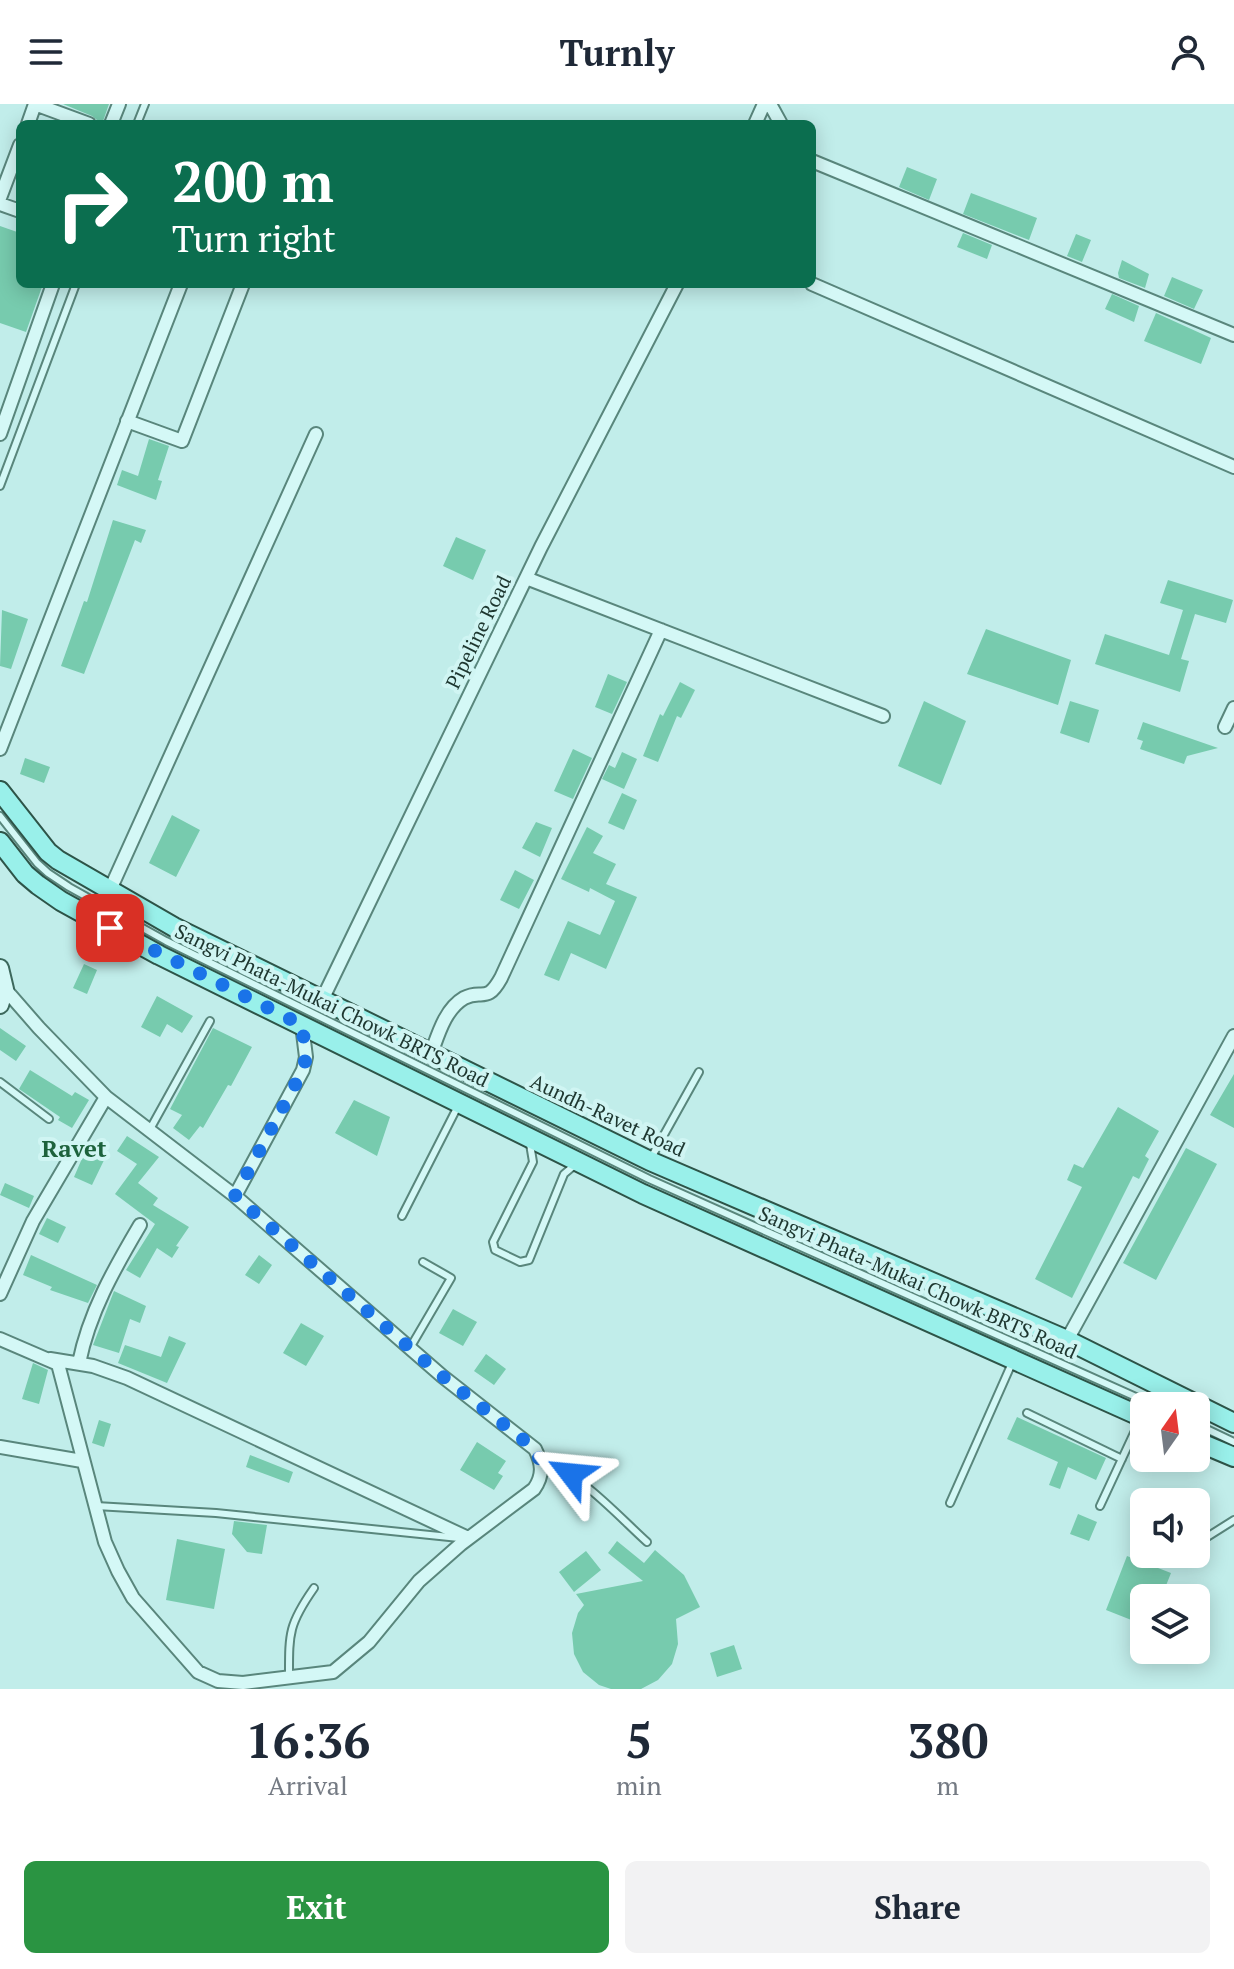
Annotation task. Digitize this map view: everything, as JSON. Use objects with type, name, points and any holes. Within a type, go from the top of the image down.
[{"type":"main road","name":"Aundh-Ravet Road","points":[[0,791],[48,852],[77,874],[174,927],[650,1161],[1067,1340],[1234,1423]]},
{"type":"main road","points":[[0,842],[25,874],[61,901],[159,955],[643,1194],[1013,1359],[1130,1406]]},
{"type":"main road","points":[[0,968],[2,997]]},
{"type":"main road","points":[[1210,1447],[1234,1457]]},
{"type":"street","points":[[35,104],[78,120]]},
{"type":"street","points":[[0,201],[16,156]]},
{"type":"street","points":[[816,163],[1234,335]]},
{"type":"street","points":[[816,286],[1234,467]]},
{"type":"street","points":[[0,434],[52,288]]},
{"type":"street","points":[[0,749],[179,288]]},
{"type":"street","points":[[127,421],[182,441],[241,288]]},
{"type":"street","name":"Pipeline Road","points":[[322,1000],[526,578],[675,288]]},
{"type":"street","points":[[109,892],[316,434]]},
{"type":"street","points":[[526,578],[883,716]]},
{"type":"street","points":[[431,1054],[443,1024],[462,999],[472,995],[484,996],[494,990],[501,978],[661,630]]},
{"type":"street","points":[[1225,727],[1234,708]]},
{"type":"street","points":[[0,1339],[58,1364],[105,1542],[133,1598],[198,1672],[222,1685],[333,1672],[350,1661],[369,1642],[419,1581],[468,1538],[534,1489],[540,1480],[541,1463],[535,1449],[410,1348],[235,1196],[106,1097],[39,1028],[2,997]]},
{"type":"street","points":[[235,1196],[303,1070],[306,1057],[302,1025]]},
{"type":"street","points":[[1067,1340],[1234,1036]]},
{"type":"street","points":[[0,1294],[3,1277],[33,1221],[106,1097]]},
{"type":"street","points":[[79,1363],[84,1336],[100,1297],[140,1225]]},
{"type":"street","points":[[50,1359],[79,1363],[127,1378],[468,1538]]},
{"type":"street","points":[[0,1447],[82,1461]]},
{"type":"lane","points":[[0,486],[74,288]]},
{"type":"lane","name":"Sangvi Phata-Mukai Chowk BRTS Road","points":[[0,816],[37,863],[56,879],[166,941],[649,1179],[1130,1405]]},
{"type":"lane","points":[[149,1131],[210,1021]]},
{"type":"lane","points":[[650,1161],[699,1072]]},
{"type":"lane","points":[[0,1082],[49,1119]]},
{"type":"lane","points":[[402,1216],[460,1103]]},
{"type":"lane","points":[[526,1136],[532,1149],[533,1162],[493,1242],[495,1250],[501,1254],[520,1262],[529,1260],[564,1174],[579,1162]]},
{"type":"lane","points":[[410,1348],[451,1278],[423,1262]]},
{"type":"lane","points":[[950,1503],[1013,1359]]},
{"type":"lane","points":[[1027,1413],[1122,1459]]},
{"type":"lane","points":[[1210,1431],[1234,1442]]},
{"type":"lane","points":[[1100,1506],[1130,1444]]},
{"type":"lane","points":[[541,1463],[554,1465],[571,1474],[647,1542]]},
{"type":"lane","points":[[96,1506],[216,1513],[468,1538]]},
{"type":"lane","points":[[1210,1535],[1234,1520]]},
{"type":"lane","points":[[289,1678],[293,1623],[314,1588]]},
{"type":"building","points":[[63,104],[109,104],[103,120]]},
{"type":"building","points":[[907,167],[937,179],[929,200],[899,187]]},
{"type":"building","points":[[971,193],[1037,218],[1029,240],[963,214]]},
{"type":"building","points":[[0,226],[16,232],[16,288],[42,288],[26,332],[0,323]]},
{"type":"building","points":[[963,233],[992,245],[987,259],[957,247]]},
{"type":"building","points":[[1076,234],[1091,240],[1082,262],[1067,256]]},
{"type":"building","points":[[1122,260],[1149,274],[1145,288],[1119,278]]},
{"type":"building","points":[[1172,277],[1203,290],[1194,309],[1164,296]]},
{"type":"building","points":[[1112,294],[1139,306],[1134,322],[1105,309]]},
{"type":"building","points":[[1156,313],[1211,338],[1201,364],[1144,341]]},
{"type":"building","points":[[149,439],[169,446],[158,480],[162,481],[156,500],[117,485],[122,470],[138,476]]},
{"type":"building","points":[[113,520],[146,530],[141,543],[135,540],[84,674],[61,666],[84,601],[87,602]]},
{"type":"building","points":[[456,537],[486,550],[473,580],[443,566]]},
{"type":"building","points":[[1168,580],[1233,600],[1226,623],[1195,614],[1181,659],[1189,661],[1180,692],[1095,664],[1105,634],[1169,655],[1183,610],[1160,603]]},
{"type":"building","points":[[2,610],[28,619],[11,669],[0,666]]},
{"type":"building","points":[[986,629],[1071,660],[1058,705],[967,674]]},
{"type":"building","points":[[608,674],[627,682],[612,714],[595,707]]},
{"type":"building","points":[[680,682],[695,690],[681,718],[677,716],[658,762],[643,756],[660,714],[663,716]]},
{"type":"building","points":[[924,701],[966,721],[941,785],[898,766]]},
{"type":"building","points":[[1070,701],[1099,710],[1089,743],[1060,733]]},
{"type":"building","points":[[1143,722],[1218,748],[1187,756],[1184,764],[1140,749],[1143,741],[1137,739]]},
{"type":"building","points":[[573,749],[592,758],[573,799],[554,791]]},
{"type":"building","points":[[622,752],[637,759],[624,789],[602,779],[609,765],[615,768]]},
{"type":"building","points":[[25,758],[50,767],[44,783],[20,774]]},
{"type":"building","points":[[622,793],[637,800],[624,830],[608,823]]},
{"type":"building","points":[[172,815],[200,830],[176,877],[149,863]]},
{"type":"building","points":[[536,822],[552,828],[540,857],[522,848]]},
{"type":"building","points":[[587,827],[603,836],[593,853],[616,864],[606,884],[637,897],[606,969],[571,953],[559,981],[544,975],[568,921],[600,935],[615,901],[590,888],[589,892],[561,879]]},
{"type":"building","points":[[515,870],[534,880],[519,909],[500,900]]},
{"type":"building","points":[[84,964],[97,970],[87,994],[73,988]]},
{"type":"building","points":[[157,996],[193,1016],[182,1033],[167,1024],[160,1037],[141,1027]]},
{"type":"building","points":[[0,1028],[26,1046],[16,1061],[0,1050]]},
{"type":"building","points":[[213,1028],[252,1047],[203,1128],[200,1126],[189,1140],[173,1128],[182,1115],[170,1109]]},
{"type":"building","points":[[30,1070],[72,1096],[75,1092],[89,1100],[72,1128],[19,1089]]},
{"type":"building","points":[[1234,1074],[1234,1128],[1210,1115]]},
{"type":"building","points":[[354,1100],[390,1117],[377,1156],[335,1133]]},
{"type":"building","points":[[1118,1107],[1159,1131],[1145,1156],[1149,1159],[1139,1179],[1133,1176],[1072,1298],[1035,1279],[1082,1187],[1067,1180],[1074,1164],[1083,1168]]},
{"type":"building","points":[[127,1136],[159,1157],[138,1183],[158,1198],[153,1205],[189,1227],[172,1258],[157,1248],[140,1278],[126,1270],[155,1224],[115,1194],[137,1164],[117,1151]]},
{"type":"building","points":[[87,1147],[106,1156],[92,1185],[74,1177]]},
{"type":"building","points":[[1186,1148],[1217,1164],[1156,1280],[1123,1263]]},
{"type":"building","points":[[5,1183],[34,1196],[29,1208],[0,1195]]},
{"type":"building","points":[[47,1218],[66,1227],[58,1243],[39,1234]]},
{"type":"building","points":[[31,1255],[97,1285],[88,1303],[50,1290],[52,1287],[23,1275]]},
{"type":"building","points":[[259,1255],[272,1265],[259,1284],[245,1275]]},
{"type":"building","points":[[114,1291],[146,1306],[140,1323],[130,1319],[119,1353],[93,1345]]},
{"type":"building","points":[[453,1309],[477,1322],[463,1346],[439,1333]]},
{"type":"building","points":[[301,1323],[324,1336],[306,1366],[283,1353]]},
{"type":"building","points":[[169,1336],[186,1343],[167,1383],[118,1363],[125,1345],[161,1357]]},
{"type":"building","points":[[486,1354],[506,1369],[494,1385],[474,1371]]},
{"type":"building","points":[[33,1363],[48,1370],[39,1404],[22,1399]]},
{"type":"building","points":[[1017,1417],[1106,1458],[1096,1480],[1068,1467],[1060,1489],[1049,1485],[1058,1462],[1007,1439]]},
{"type":"building","points":[[99,1420],[111,1424],[104,1447],[92,1443]]},
{"type":"building","points":[[477,1442],[506,1461],[498,1473],[503,1476],[494,1490],[460,1470]]},
{"type":"building","points":[[250,1455],[293,1472],[289,1483],[246,1467]]},
{"type":"building","points":[[1078,1514],[1097,1522],[1089,1541],[1070,1534]]},
{"type":"building","points":[[234,1521],[267,1525],[262,1554],[247,1552],[232,1534]]},
{"type":"building","points":[[177,1539],[225,1549],[214,1609],[166,1600]]},
{"type":"building","points":[[617,1541],[644,1563],[655,1550],[684,1575],[700,1607],[676,1619],[678,1644],[672,1664],[658,1680],[641,1689],[611,1689],[599,1685],[583,1672],[574,1654],[572,1633],[584,1605],[576,1594],[643,1581],[608,1553]]},
{"type":"building","points":[[586,1551],[601,1570],[574,1592],[559,1572]]},
{"type":"building","points":[[1127,1556],[1130,1557],[1130,1568],[1158,1568],[1171,1573],[1167,1584],[1130,1584],[1130,1619],[1106,1610]]},
{"type":"building","points":[[734,1645],[742,1669],[717,1677],[710,1653]]},
{"type":"district","name":"Ravet","points":[[74,1148]]},
{"type":"route","points":[[110,928],[302,1025],[306,1063],[235,1196],[442,1376],[518,1434],[535,1449],[541,1463],[554,1465],[571,1474]]}]
